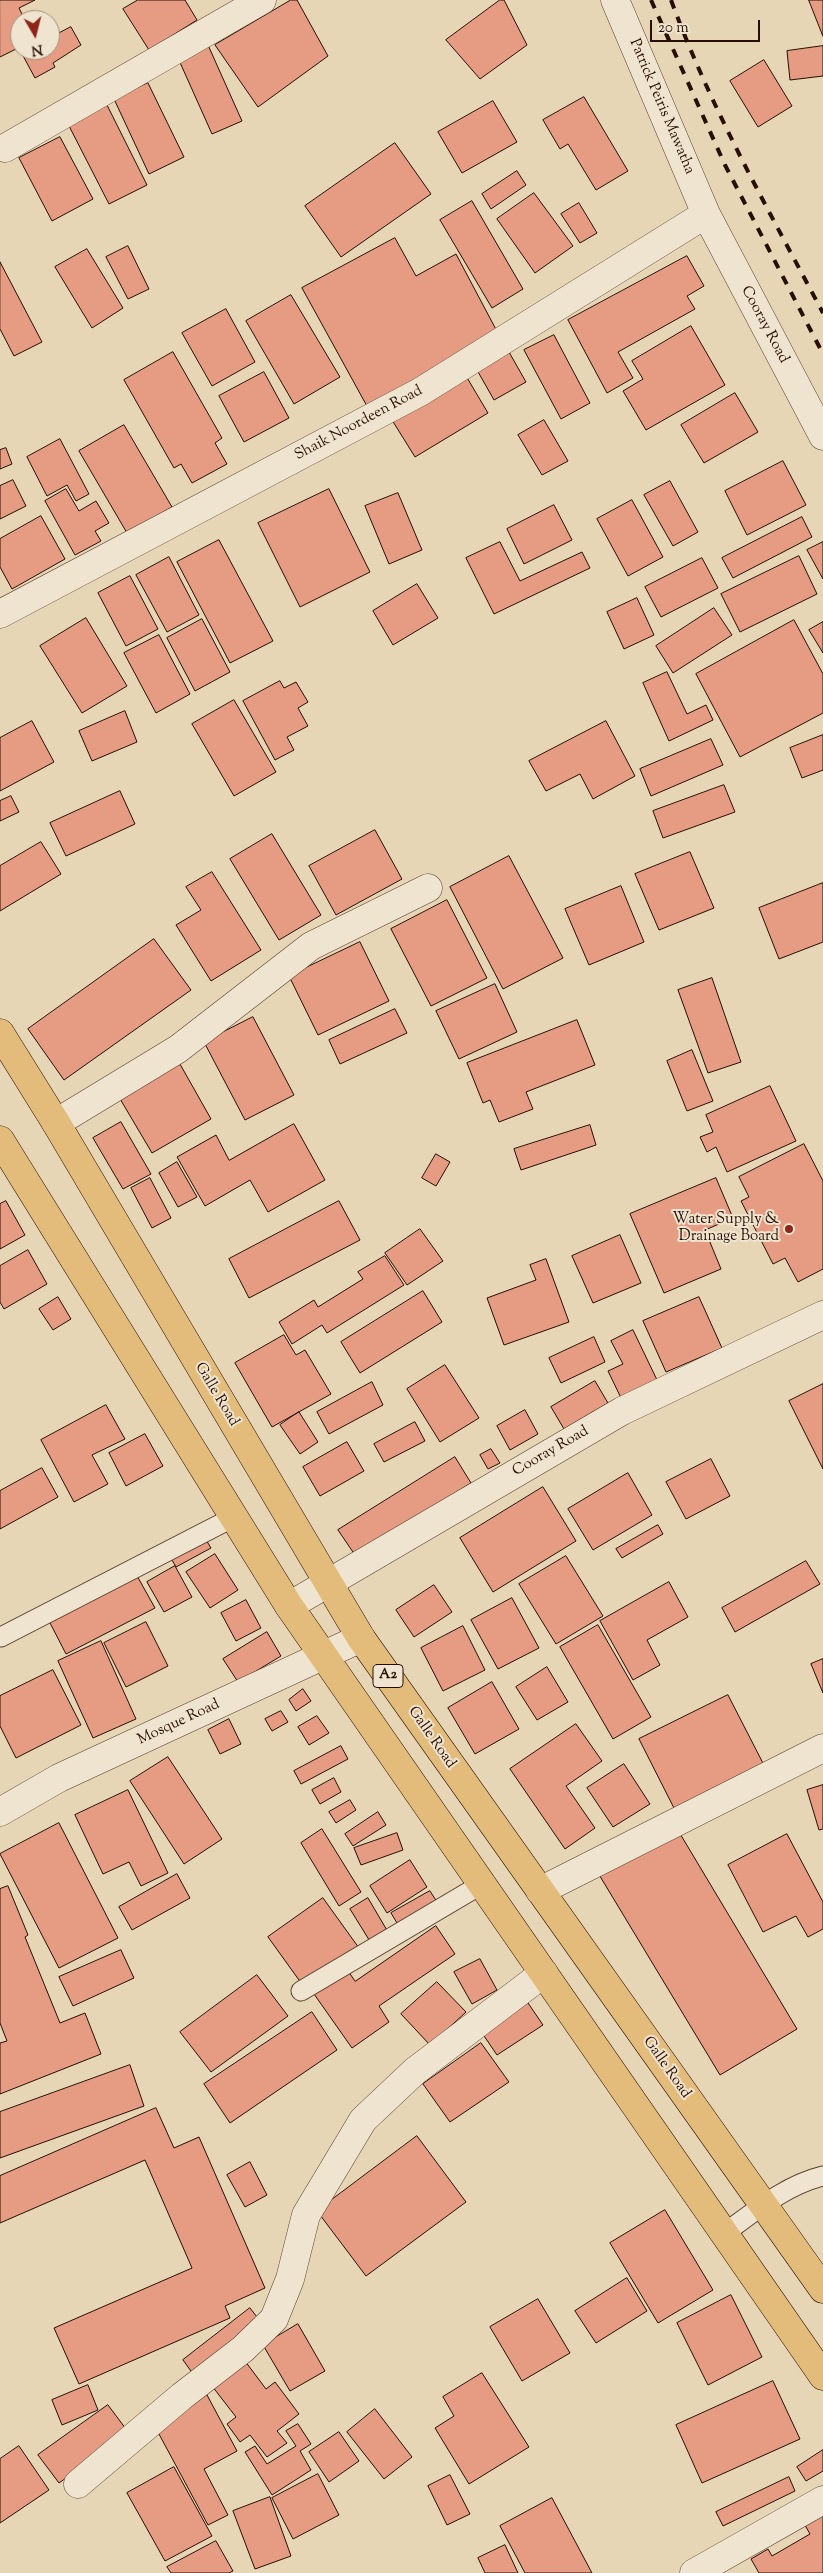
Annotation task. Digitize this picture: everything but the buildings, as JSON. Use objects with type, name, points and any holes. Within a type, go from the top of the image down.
[{"type":"highway","name":"Galle Road","points":[[0,1034],[56,1123],[361,1638],[823,2289]]},
{"type":"highway","name":"A2","points":[[0,1140],[288,1606],[823,2376]]},
{"type":"street","points":[[5,148],[262,0]]},
{"type":"street","name":"Patrick Peiris Mawatha","points":[[615,0],[706,214]]},
{"type":"street","name":"Cooray Road","points":[[706,214],[823,436]]},
{"type":"street","name":"Shaik Noordeen Road","points":[[0,614],[420,392],[706,214]]},
{"type":"street","points":[[56,1123],[178,1049],[312,946],[428,888]]},
{"type":"street","name":"Cooray Road","points":[[288,1606],[328,1585],[622,1411],[823,1316]]},
{"type":"street","name":"Mosque Road","points":[[0,1812],[59,1778],[361,1638]]},
{"type":"street","points":[[540,1891],[823,1748]]},
{"type":"street","points":[[78,2484],[182,2396],[243,2349],[274,2319],[290,2278],[306,2215],[363,2120],[415,2071],[544,1973]]},
{"type":"street","points":[[694,2573],[823,2500]]},
{"type":"lane","points":[[1,1637],[234,1518]]},
{"type":"lane","points":[[301,1991],[482,1884]]},
{"type":"lane","points":[[725,2233],[764,2205],[806,2180],[823,2176]]},
{"type":"railway","points":[[651,0],[725,165],[823,354]]},
{"type":"railway","points":[[671,0],[722,120],[823,313]]},
{"type":"place","name":"Water Supply & Drainage Board","points":[[789,1229]]}]
